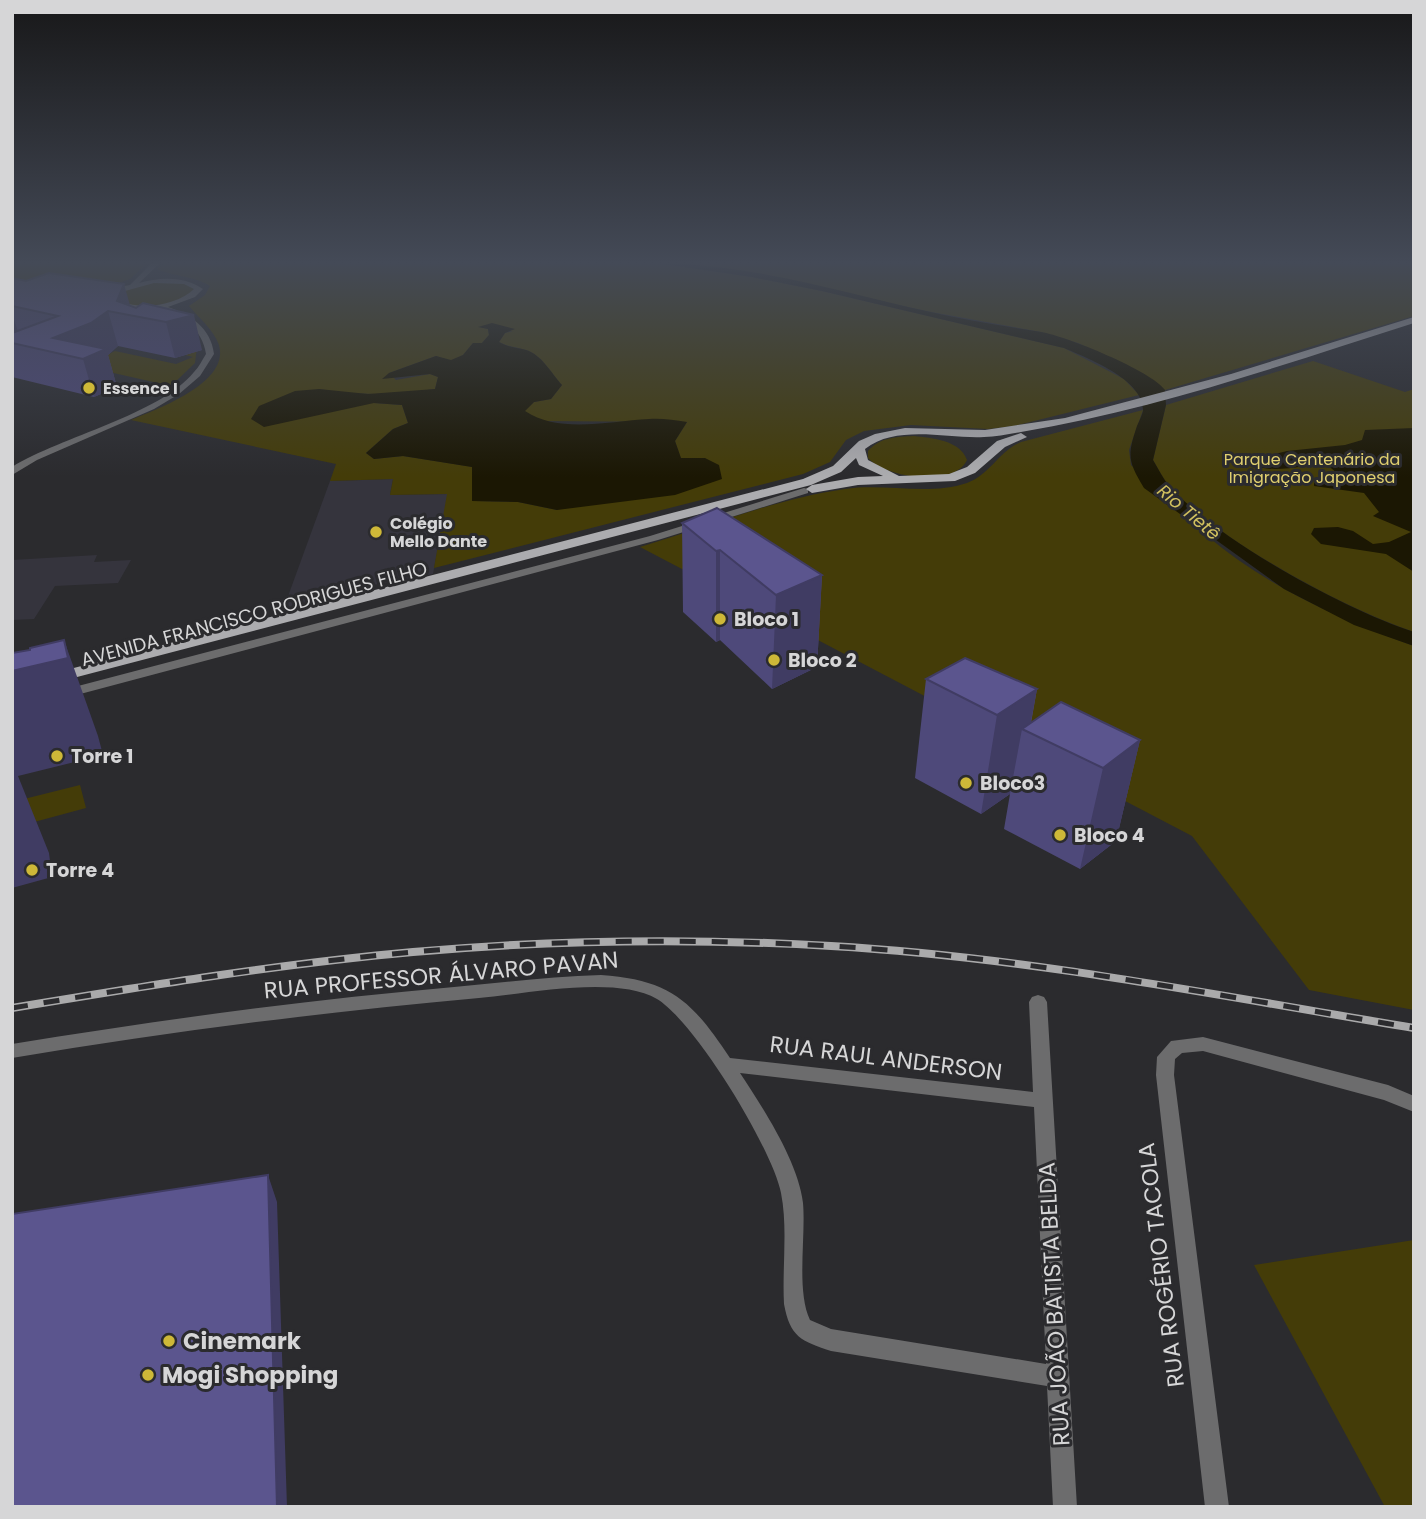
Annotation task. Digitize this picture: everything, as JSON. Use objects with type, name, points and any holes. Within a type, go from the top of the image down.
[{"type":"main road","name":"AVENIDA FRANCISCO RODRIGUES FILHO","points":[[12,698],[804,491],[858,481],[951,478],[963,474],[1010,440],[1187,393],[1375,335]]},
{"type":"main road","name":"AVENIDA FRANCISCO RODRIGUES FILHO","points":[[12,689],[807,482],[837,469],[863,444],[878,436],[1000,433],[1123,409]]},
{"type":"main road","name":"AVENIDA FRANCISCO RODRIGUES FILHO","points":[[929,433],[967,448],[976,464]]},
{"type":"main road","name":"AVENIDA FRANCISCO RODRIGUES FILHO","points":[[859,449],[863,462],[869,466],[890,476],[915,481]]},
{"type":"street","points":[[12,472],[37,454],[145,409],[176,392],[207,361],[210,348],[200,335]]},
{"type":"street","points":[[124,404],[145,409]]},
{"type":"street","points":[[12,454],[37,454]]},
{"type":"street","points":[[52,697],[654,538],[804,491]]},
{"type":"street","name":"RUA PROFESSOR ÁLVARO PAVAN","points":[[12,1051],[331,1004],[596,982],[645,987],[664,995],[689,1017],[723,1064],[773,1147],[788,1180],[794,1204],[796,1235],[793,1302],[796,1321],[803,1329],[831,1340],[1058,1377]]},
{"type":"street","name":"RUA JOÃO BATISTA BELDA","points":[[1038,1002],[1065,1507]]},
{"type":"street","name":"RUA ROGÉRIO TACOLA","points":[[1217,1507],[1165,1074],[1166,1057],[1177,1046],[1203,1044],[1388,1093],[1414,1104]]},
{"type":"street","name":"RUA RAUL ANDERSON","points":[[723,1064],[1044,1101]]},
{"type":"shaded area","name":"Colégio Mello Dante","points":[[393,479],[390,495],[448,494],[433,574],[373,585],[344,597],[285,613],[283,610],[330,481]]},
{"type":"shaded area","points":[[97,555],[94,562],[131,560],[118,583],[55,586],[34,619],[12,620],[12,560]]},
{"type":"green space","points":[[214,335],[489,335],[482,343],[473,343],[463,355],[451,361],[436,356],[389,373],[396,380],[430,374],[438,377],[435,389],[377,394],[319,389],[374,403],[402,405],[408,423],[393,429],[366,453],[374,459],[403,456],[473,467],[473,501],[518,502],[557,510],[681,459],[675,441],[687,422],[540,421],[524,411],[534,402],[551,399],[562,385],[532,352],[499,342],[504,335],[1008,335],[1064,348],[1124,379],[1139,395],[1014,426],[988,429],[911,425],[864,431],[846,440],[830,462],[803,474],[434,568],[447,494],[390,495],[393,479],[330,481],[336,464],[131,420],[189,393],[203,383],[214,371],[219,359]]},
{"type":"green space","points":[[1051,335],[1350,335],[1165,390],[1144,374],[1078,343]]},
{"type":"green space","points":[[197,347],[195,363],[171,386],[12,350],[105,356],[115,351],[176,364],[193,357],[185,355]]},
{"type":"green space","name":"Parque Centenário da Imigração Japonesa","points":[[1313,361],[1405,392],[1414,389],[1414,632],[1319,590],[1251,551],[1192,508],[1170,487],[1153,460],[1166,405]]},
{"type":"green space","points":[[1143,410],[1129,450],[1131,465],[1196,527],[1279,586],[1331,613],[1414,646],[1414,1010],[1309,990],[1192,836],[640,547],[793,499],[845,489],[937,489],[967,483],[1021,442]]},
{"type":"green space","points":[[914,436],[952,444],[967,460],[960,469],[949,474],[919,477],[889,471],[868,458],[868,451],[878,443]]},
{"type":"green space","points":[[80,785],[86,808],[12,828],[12,802]]},
{"type":"green space","points":[[1414,1240],[1414,1507],[1385,1507],[1254,1265]]},
{"type":"water","points":[[489,335],[504,335],[499,342],[532,352],[562,385],[551,399],[534,402],[525,411],[538,418],[569,424],[654,419],[687,422],[675,441],[681,458],[705,458],[719,465],[722,479],[675,495],[557,510],[518,502],[472,501],[472,467],[403,456],[374,459],[366,453],[393,429],[408,423],[402,405],[374,403],[264,427],[251,419],[259,406],[295,391],[319,389],[368,394],[435,389],[438,377],[430,374],[382,379],[389,373],[436,356],[451,360],[463,355],[473,343],[482,343]]},
{"type":"water","name":"Rio Tietê","points":[[1008,335],[1053,335],[1127,364],[1157,382],[1165,390],[1166,405],[1153,460],[1170,487],[1191,508],[1219,529],[1284,571],[1354,608],[1414,632],[1414,646],[1354,625],[1284,589],[1144,488],[1131,458],[1134,436],[1143,411],[1135,389],[1100,364],[1064,348]]},
{"type":"water","points":[[1414,428],[1414,572],[1386,554],[1321,544],[1311,534],[1314,528],[1338,527],[1353,531],[1373,544],[1389,542],[1411,532],[1373,516],[1379,512],[1364,493],[1314,486],[1314,482],[1337,473],[1326,464],[1275,469],[1255,466],[1247,461],[1287,451],[1345,445],[1362,440],[1365,430]]},
{"type":"building","points":[[12,335],[61,335],[53,338],[106,349],[83,359],[12,343]]},
{"type":"building","points":[[717,508],[822,575],[776,595],[682,523]]},
{"type":"building","points":[[64,640],[68,658],[12,671],[12,653]]},
{"type":"building","points":[[965,658],[1037,689],[997,715],[926,679]]},
{"type":"building","points":[[1061,702],[1140,740],[1103,768],[1022,729]]},
{"type":"building","name":"Mogi Shopping","points":[[268,1175],[277,1507],[12,1507],[12,1214]]},
{"type":"railway","points":[[12,1008],[262,969],[413,952],[569,943],[726,942],[831,946],[978,959],[1123,979],[1414,1028]]},
{"type":"place","name":"Essence I","points":[[89,388]]},
{"type":"place","name":"Colégio Mello Dante","points":[[376,532]]},
{"type":"place","name":"Bloco 1","points":[[720,619]]},
{"type":"place","name":"Bloco 2","points":[[774,660]]},
{"type":"place","name":"Torre 1","points":[[57,756]]},
{"type":"place","name":"Bloco3","points":[[966,783]]},
{"type":"place","name":"Bloco 4","points":[[1060,835]]},
{"type":"place","name":"Torre 4","points":[[32,870]]},
{"type":"place","name":"Cinemark","points":[[169,1341]]},
{"type":"place","name":"Mogi Shopping","points":[[148,1375]]}]
